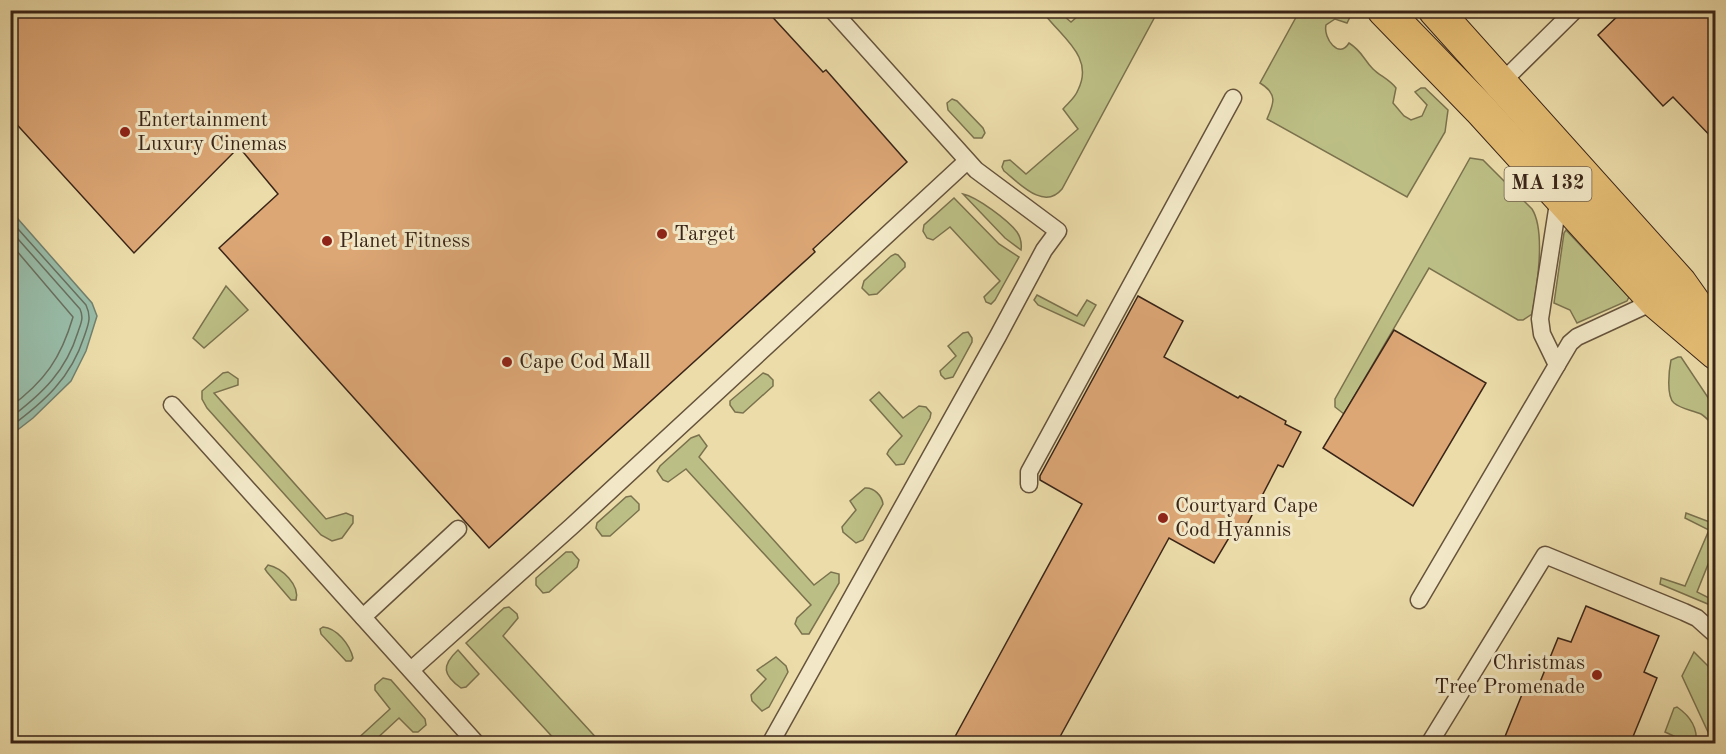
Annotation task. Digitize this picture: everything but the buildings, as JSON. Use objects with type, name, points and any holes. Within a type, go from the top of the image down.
[{"type":"main road","name":"MA 132","points":[[1384,10],[1480,109],[1655,301],[1716,353]]},
{"type":"main road","name":"MA 132","points":[[1435,10],[1680,283],[1716,334]]},
{"type":"lane","points":[[770,744],[993,346],[1044,250],[1058,231],[986,179],[832,10]]},
{"type":"lane","points":[[1500,85],[1575,10]]},
{"type":"lane","points":[[1029,484],[1029,472],[1233,98]]},
{"type":"lane","points":[[411,670],[572,526],[968,161]]},
{"type":"lane","points":[[1557,365],[1542,334],[1540,319],[1560,196]]},
{"type":"lane","points":[[1419,600],[1570,343],[1577,337],[1655,301]]},
{"type":"lane","points":[[172,405],[477,744]]},
{"type":"lane","points":[[363,617],[458,530]]},
{"type":"lane","points":[[1429,744],[1545,555],[1684,612],[1696,618],[1716,635]]},
{"type":"green space","points":[[1300,10],[1353,11],[1347,23],[1335,19],[1326,25],[1329,41],[1341,49],[1349,43],[1354,46],[1373,69],[1396,88],[1393,103],[1404,116],[1411,120],[1422,116],[1427,105],[1415,92],[1421,88],[1425,88],[1448,110],[1445,132],[1407,197],[1267,119],[1273,99],[1270,91],[1260,83]]},
{"type":"green space","points":[[1048,11],[1058,11],[1071,22],[1084,11],[1158,11],[1062,189],[1055,195],[1047,197],[1024,188],[1002,167],[1004,161],[1010,160],[1026,174],[1078,129],[1063,109],[1077,93],[1082,79],[1080,59],[1046,16]]},
{"type":"green space","points":[[952,99],[957,101],[983,128],[985,133],[982,138],[974,138],[948,110],[947,103]]},
{"type":"green space","points":[[1470,158],[1483,160],[1532,209],[1536,219],[1539,231],[1539,260],[1532,314],[1523,320],[1518,320],[1429,268],[1344,414],[1335,407],[1335,399]]},
{"type":"green space","points":[[963,194],[984,204],[1013,227],[1020,238],[1021,250],[1005,238]]},
{"type":"green space","points":[[954,198],[999,244],[1019,257],[991,304],[986,302],[984,297],[1000,281],[950,227],[933,240],[927,238],[923,231],[924,225]]},
{"type":"green space","points":[[1566,230],[1629,297],[1627,301],[1577,323],[1570,310],[1554,303]]},
{"type":"green space","points":[[895,254],[905,263],[905,267],[877,294],[869,295],[862,288],[864,281]]},
{"type":"green space","points":[[226,286],[248,310],[204,348],[193,338]]},
{"type":"green space","points":[[1037,295],[1077,316],[1087,300],[1096,305],[1084,326],[1038,305],[1034,300]]},
{"type":"green space","points":[[968,332],[972,342],[953,377],[945,379],[940,371],[956,356],[948,346],[963,333]]},
{"type":"green space","points":[[1681,357],[1715,408],[1715,427],[1701,414],[1680,407],[1671,400],[1670,364],[1671,360]]},
{"type":"green space","points":[[228,372],[238,379],[238,385],[214,393],[326,519],[346,513],[353,516],[353,523],[342,538],[332,541],[321,535],[207,408],[202,399],[202,391],[223,373]]},
{"type":"green space","points":[[763,373],[773,380],[773,386],[743,413],[735,412],[730,401]]},
{"type":"green space","points":[[879,392],[903,418],[919,406],[926,407],[931,413],[904,464],[896,465],[887,454],[902,436],[870,400]]},
{"type":"green space","points":[[699,435],[707,446],[699,457],[814,585],[831,572],[839,574],[839,583],[809,634],[802,634],[795,624],[797,618],[811,605],[686,469],[668,482],[663,480],[657,471],[691,438]]},
{"type":"green space","points":[[865,488],[877,493],[883,504],[863,540],[856,543],[843,532],[842,527],[856,510],[850,501]]},
{"type":"green space","points":[[631,496],[639,504],[639,510],[610,536],[602,536],[596,528],[597,523],[626,497]]},
{"type":"green space","points":[[1686,513],[1715,524],[1715,547],[1697,592],[1715,601],[1715,607],[1660,584],[1661,578],[1685,586],[1709,530],[1685,518]]},
{"type":"green space","points":[[566,552],[572,552],[579,560],[577,567],[549,592],[543,593],[536,585],[536,578]]},
{"type":"green space","points":[[268,565],[284,573],[293,583],[297,594],[296,600],[291,600],[267,572],[265,569]]},
{"type":"green space","points":[[509,607],[518,618],[503,636],[601,743],[558,743],[466,643],[504,608]]},
{"type":"green space","points":[[323,627],[333,630],[342,638],[353,658],[351,661],[346,661],[321,634],[320,629]]},
{"type":"green space","points":[[458,650],[479,674],[466,687],[461,688],[451,679],[446,670],[449,661]]},
{"type":"green space","points":[[1694,652],[1715,673],[1715,722],[1708,732],[1682,676]]},
{"type":"green space","points":[[776,657],[786,666],[788,672],[769,707],[762,711],[752,701],[751,695],[766,679],[757,670]]},
{"type":"green space","points":[[383,678],[391,680],[425,719],[426,725],[418,732],[413,732],[399,718],[372,743],[353,743],[390,709],[375,690],[375,685]]},
{"type":"green space","points":[[1677,707],[1692,722],[1696,732],[1696,743],[1689,743],[1665,732],[1674,708]]},
{"type":"water","points":[[11,211],[92,303],[97,316],[86,351],[71,381],[33,418],[11,435]]},
{"type":"place","name":"Entertainment Luxury Cinemas","points":[[125,132]]},
{"type":"place","name":"Target","points":[[662,234]]},
{"type":"place","name":"Planet Fitness","points":[[327,241]]},
{"type":"place","name":"Cape Cod Mall","points":[[507,362]]},
{"type":"place","name":"Courtyard Cape Cod Hyannis","points":[[1163,518]]},
{"type":"place","name":"Christmas Tree Promenade","points":[[1597,675]]}]
